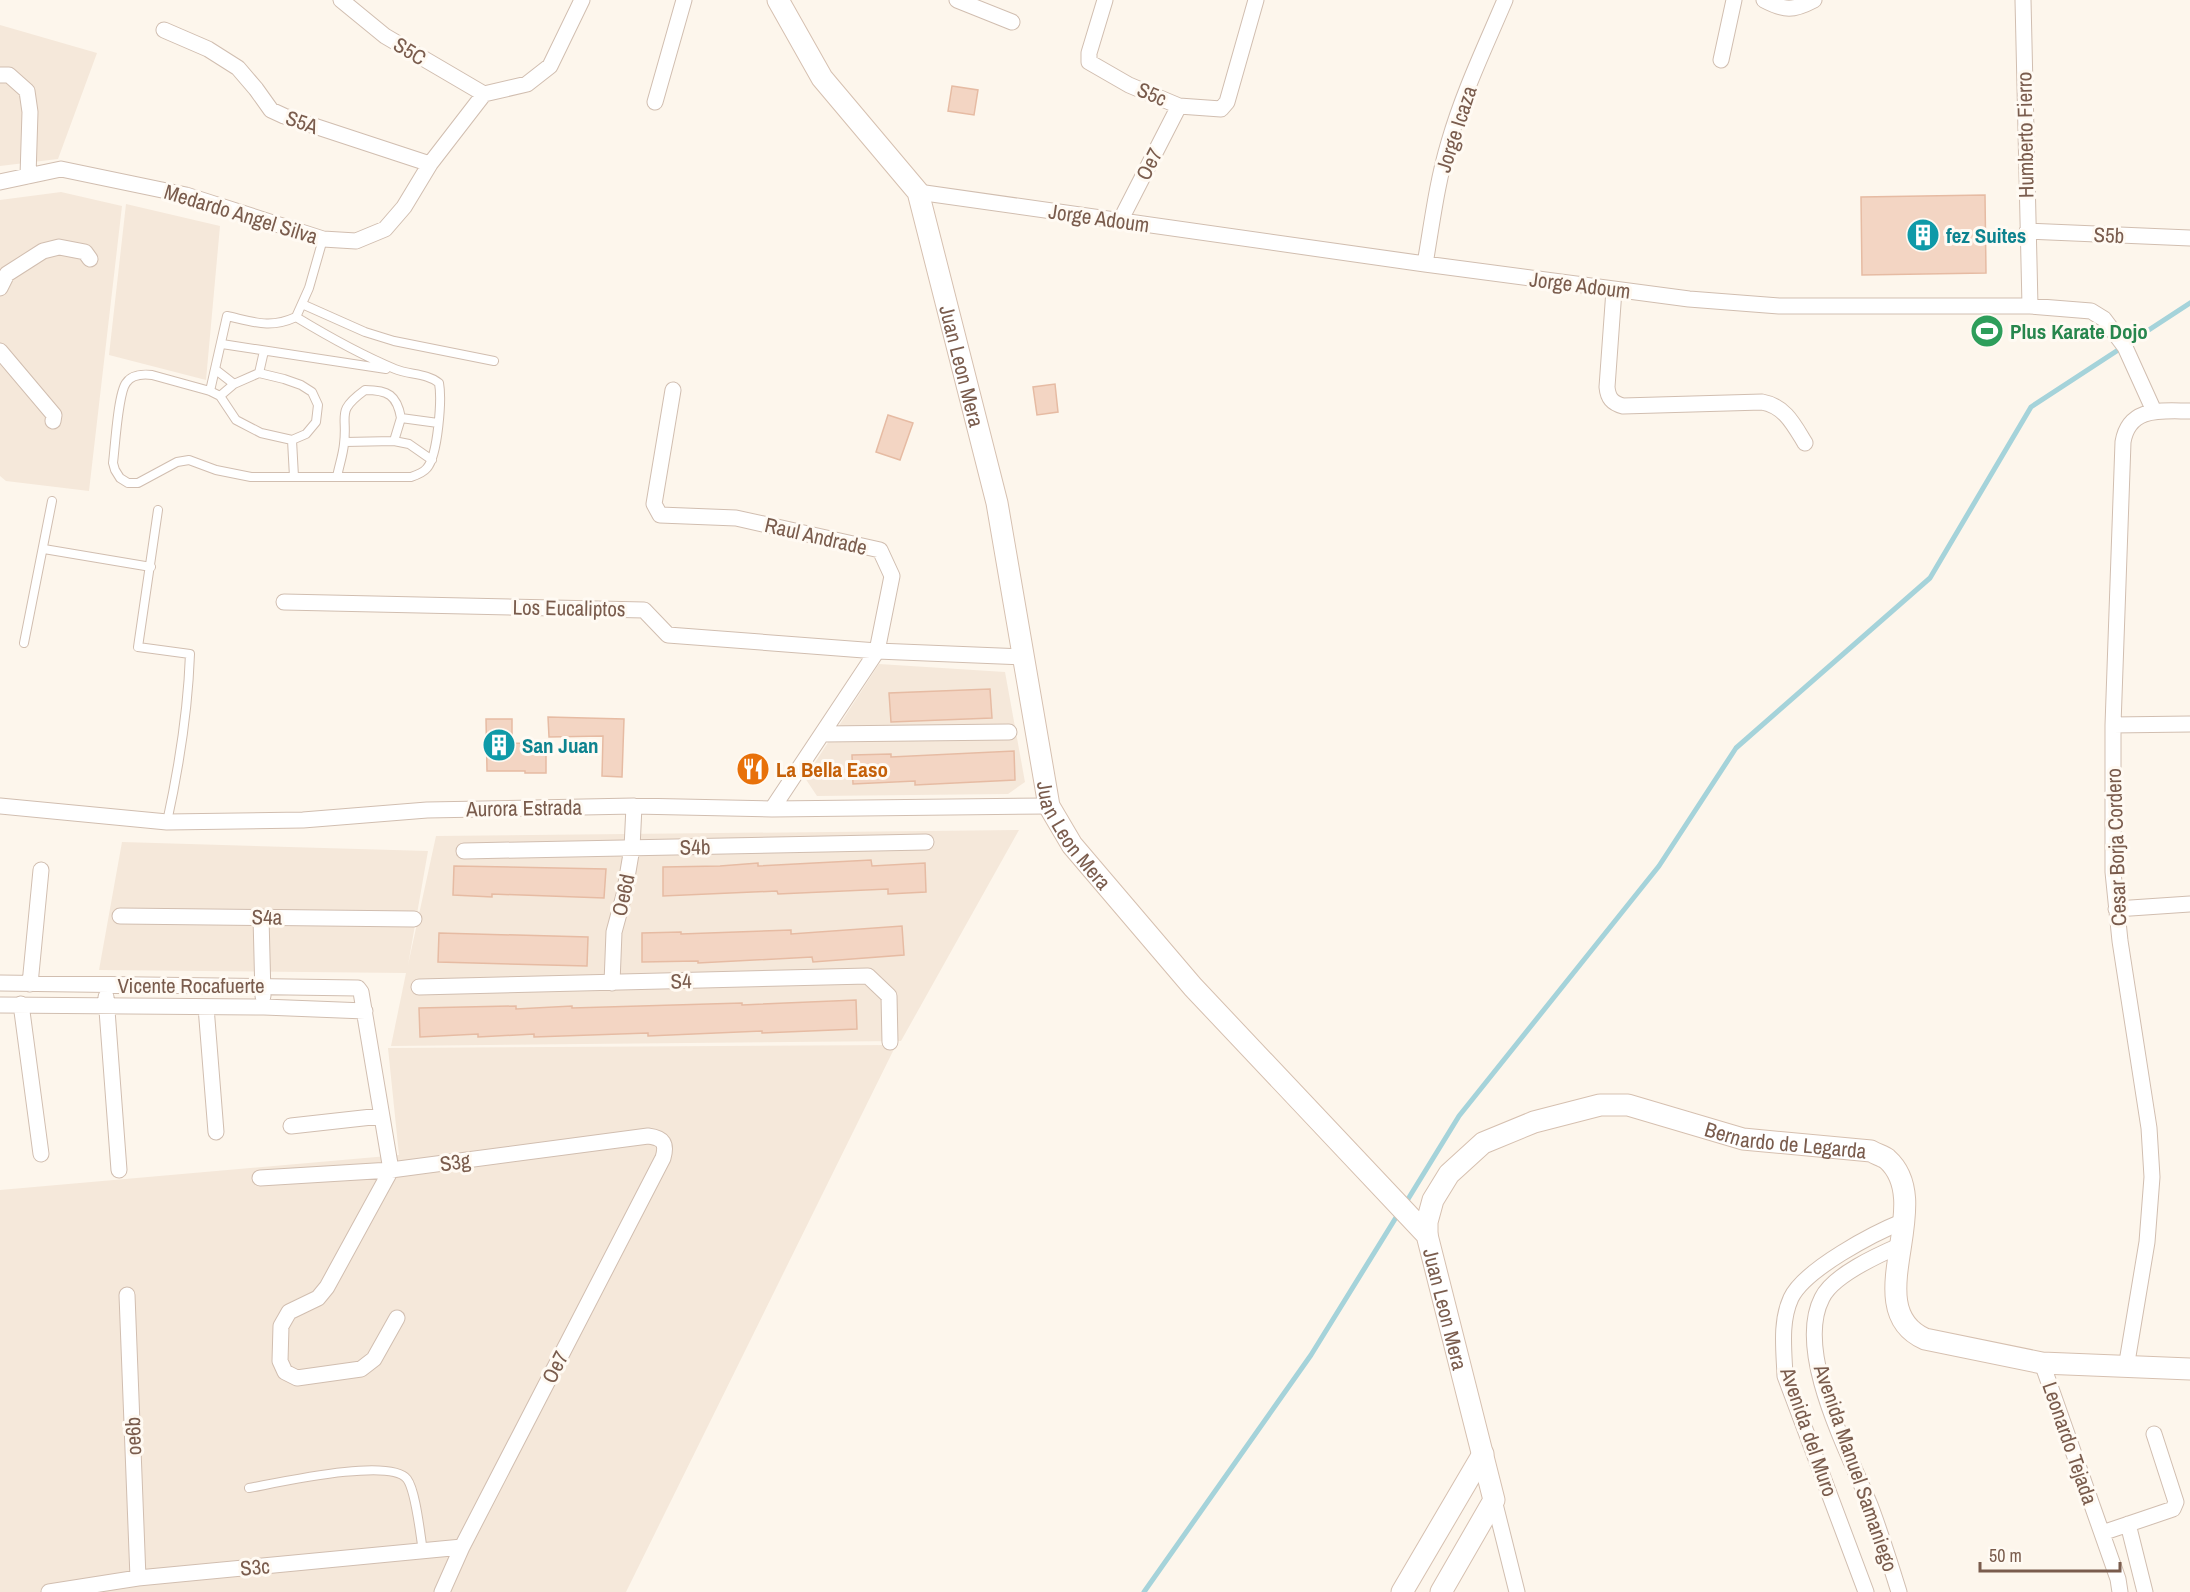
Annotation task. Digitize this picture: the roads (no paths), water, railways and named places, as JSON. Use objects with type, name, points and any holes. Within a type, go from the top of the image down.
[{"type":"street","name":"S5C","points":[[341,0],[385,36],[484,94]]},
{"type":"street","points":[[484,94],[527,84],[550,66],[582,0]]},
{"type":"street","points":[[655,102],[684,0]]},
{"type":"street","name":"Juan Leon Mera","points":[[778,0],[822,78],[918,192],[997,503],[1049,806],[1072,845],[1193,987],[1427,1235],[1517,1592]]},
{"type":"street","points":[[957,0],[1012,22]]},
{"type":"street","name":"S5c","points":[[1105,0],[1089,53],[1089,62],[1129,85],[1179,106],[1221,110],[1227,102],[1256,0]]},
{"type":"street","name":"Jorge Icaza","points":[[1425,264],[1440,176],[1449,143],[1460,107],[1505,0]]},
{"type":"street","points":[[1721,60],[1734,0]]},
{"type":"street","points":[[1764,0],[1790,9],[1799,8],[1814,0]]},
{"type":"street","name":"Humberto Fierro","points":[[2023,0],[2030,306]]},
{"type":"street","name":"S5A","points":[[164,30],[208,49],[238,68],[271,110],[430,164]]},
{"type":"street","points":[[0,75],[9,75],[27,91],[30,112],[28,176]]},
{"type":"street","name":"Medardo Angel Silva","points":[[0,182],[61,169],[186,195],[323,239],[356,241],[385,229],[404,207],[430,164],[484,94]]},
{"type":"street","name":"Oe7","points":[[1120,221],[1179,106]]},
{"type":"street","name":"Jorge Adoum","points":[[918,192],[1614,290],[1712,301],[1779,306],[2030,306],[2091,311],[2104,319],[2125,347],[2150,405]]},
{"type":"street","name":"S5b","points":[[2027,231],[2190,238]]},
{"type":"street","points":[[0,288],[7,274],[43,251],[59,248],[85,252],[90,259]]},
{"type":"street","points":[[1614,290],[1606,387],[1608,394],[1616,404],[1623,406],[1762,402],[1773,404],[1788,416],[1805,443]]},
{"type":"street","points":[[0,351],[54,415],[53,421]]},
{"type":"street","name":"Raul Andrade","points":[[673,390],[654,504],[660,515],[736,518],[880,550],[892,576],[877,651],[772,809]]},
{"type":"street","points":[[2150,405],[2190,411]]},
{"type":"street","name":"Cesar Borja Cordero","points":[[2126,1368],[2147,1242],[2152,1177],[2149,1128],[2116,909],[2113,873],[2113,725],[2123,442],[2129,424],[2150,405]]},
{"type":"street","name":"Los Eucaliptos","points":[[284,602],[644,610],[668,635],[877,651],[1022,657]]},
{"type":"street","points":[[2113,725],[2190,724]]},
{"type":"street","points":[[823,734],[1009,732]]},
{"type":"street","name":"Aurora Estrada","points":[[0,806],[168,822],[303,820],[427,810],[634,806],[772,809],[1049,806]]},
{"type":"street","name":"Oe6d","points":[[612,983],[614,932],[624,895],[632,848],[634,806]]},
{"type":"street","name":"S4b","points":[[464,851],[926,842]]},
{"type":"street","points":[[30,984],[40,870]]},
{"type":"street","points":[[2116,909],[2190,904]]},
{"type":"street","name":"S4a","points":[[120,916],[414,919]]},
{"type":"street","points":[[261,917],[264,1008]]},
{"type":"street","name":"S4","points":[[419,987],[868,976],[889,996],[890,1042]]},
{"type":"street","name":"Vicente Rocafuerte","points":[[0,983],[356,987],[361,992],[365,1011],[391,1170]]},
{"type":"street","points":[[106,985],[119,1170]]},
{"type":"street","points":[[21,1004],[41,1154]]},
{"type":"street","name":"Vicente Rocafuerte","points":[[0,1005],[365,1011]]},
{"type":"street","points":[[207,1007],[216,1132]]},
{"type":"street","name":"Bernardo de Legarda","points":[[1427,1235],[1427,1222],[1433,1200],[1449,1174],[1483,1143],[1534,1122],[1600,1105],[1628,1105],[1743,1139],[1871,1151],[1886,1158],[1898,1172],[1904,1191],[1904,1221],[1897,1276],[1897,1305],[1900,1318],[1913,1333],[1925,1339],[2042,1363],[2190,1369]]},
{"type":"street","points":[[291,1126],[381,1116]]},
{"type":"street","name":"S3g","points":[[260,1178],[391,1170],[648,1136],[656,1137],[663,1142]]},
{"type":"street","name":"Oe7","points":[[442,1592],[462,1547],[663,1158],[666,1149],[663,1142]]},
{"type":"street","points":[[391,1170],[327,1287],[318,1298],[289,1312],[281,1326],[280,1361],[285,1372],[297,1378],[361,1369],[374,1359],[397,1318]]},
{"type":"street","name":"Avenida del Muro","points":[[1866,1592],[1785,1376],[1785,1317],[1792,1296],[1809,1277],[1852,1245],[1904,1221]]},
{"type":"street","name":"Avenida Manuel Samaniego","points":[[1899,1592],[1871,1509],[1824,1393],[1813,1340],[1815,1321],[1822,1296],[1841,1278],[1869,1259],[1901,1245]]},
{"type":"street","name":"oe6b","points":[[127,1295],[138,1578]]},
{"type":"street","name":"Leonardo Tejada","points":[[2042,1363],[2102,1533],[2120,1592]]},
{"type":"street","points":[[2102,1533],[2173,1509],[2176,1502],[2154,1434]]},
{"type":"street","points":[[1402,1592],[1483,1454]]},
{"type":"street","points":[[1441,1592],[1494,1500]]},
{"type":"street","points":[[2128,1524],[2145,1592]]},
{"type":"street","name":"S3c","points":[[49,1592],[138,1578],[462,1547]]},
{"type":"lane","points":[[210,391],[227,316],[265,324],[281,324],[296,317],[323,239]]},
{"type":"lane","points":[[302,304],[365,332],[393,341],[494,362]]},
{"type":"lane","points":[[296,317],[357,353],[400,371]]},
{"type":"lane","points":[[220,396],[234,384],[259,373],[301,385],[312,392],[318,405],[316,422],[306,434],[292,440],[261,433],[236,420],[220,396],[210,391],[144,375],[133,378],[126,383],[122,394],[113,463],[120,478],[128,483],[138,483],[177,462],[189,460],[235,475],[411,477],[426,470],[432,460],[440,391],[439,382],[433,378],[222,344]]},
{"type":"lane","points":[[259,373],[264,351]]},
{"type":"lane","points":[[216,370],[234,384]]},
{"type":"lane","points":[[337,477],[345,442],[343,420],[347,406],[365,390],[380,390],[392,396],[398,404],[401,418],[394,441]]},
{"type":"lane","points":[[401,418],[438,423]]},
{"type":"lane","points":[[292,440],[294,477]]},
{"type":"lane","points":[[345,442],[394,441],[409,444],[432,460]]},
{"type":"lane","points":[[24,642],[52,501]]},
{"type":"lane","points":[[158,510],[138,647],[190,654],[189,682],[168,822]]},
{"type":"lane","points":[[44,549],[151,567]]},
{"type":"lane","points":[[249,1488],[338,1473],[380,1470],[400,1473],[413,1490],[423,1551]]},
{"type":"waterway","points":[[1405,1204],[1459,1116],[1659,866],[1736,748],[1930,578],[2031,407],[2190,303]]},
{"type":"waterway","points":[[1144,1592],[1311,1355],[1400,1211]]},
{"type":"place","name":"fez Suites","points":[[1923,235]]},
{"type":"place","name":"Plus Karate Dojo","points":[[1987,331]]},
{"type":"place","name":"San Juan","points":[[499,745]]},
{"type":"place","name":"La Bella Easo","points":[[753,769]]}]
